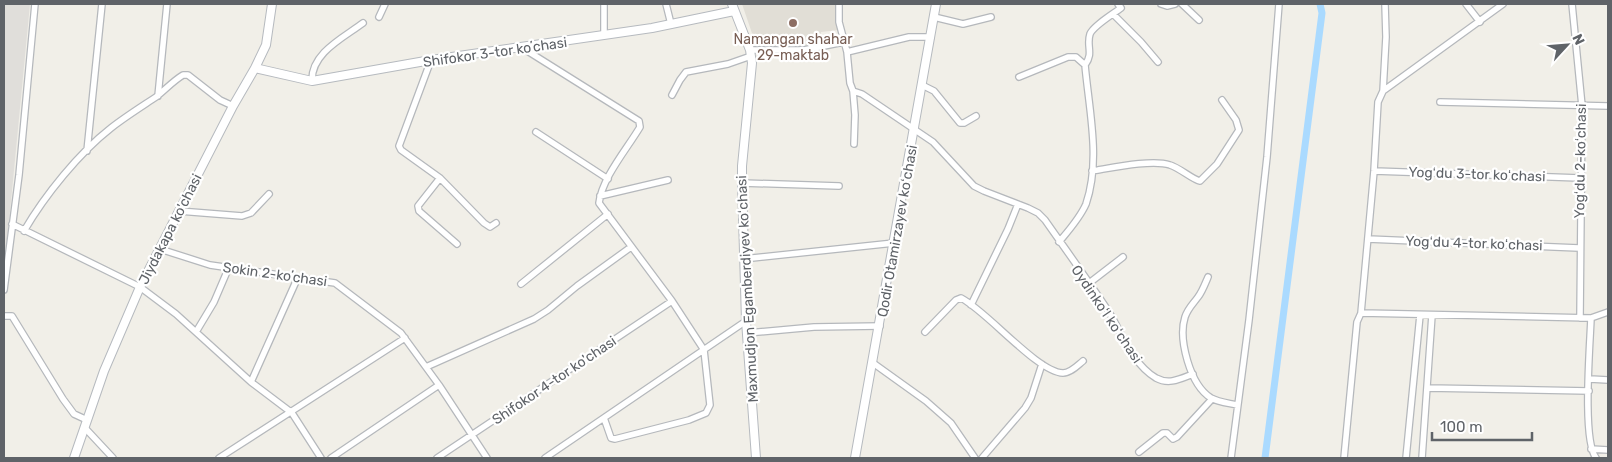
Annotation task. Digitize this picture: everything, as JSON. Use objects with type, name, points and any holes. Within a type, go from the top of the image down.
[{"type":"street","points":[[4,290],[36,4]]},
{"type":"street","points":[[87,151],[102,4]]},
{"type":"street","points":[[158,96],[167,4]]},
{"type":"street","name":"Jiydakapa ko'chasi","points":[[74,458],[104,371],[140,287],[266,45],[272,4]]},
{"type":"street","points":[[379,17],[385,4]]},
{"type":"street","points":[[604,4],[604,35]]},
{"type":"street","points":[[666,4],[671,24]]},
{"type":"street","points":[[839,4],[839,22],[847,52],[850,83],[853,91],[854,144]]},
{"type":"street","name":"Qodir Otamirzayev koʻchasi","points":[[855,458],[936,4]]},
{"type":"street","points":[[1162,4],[1167,6],[1175,4]]},
{"type":"street","points":[[1182,4],[1198,20]]},
{"type":"street","points":[[1231,458],[1265,176],[1279,4]]},
{"type":"street","points":[[1344,458],[1357,322],[1361,313],[1374,171],[1378,102],[1383,92],[1386,37],[1385,4]]},
{"type":"street","points":[[1466,4],[1480,22]]},
{"type":"street","points":[[1383,92],[1503,4]]},
{"type":"street","name":"Yogʻdu 2-koʻchasi","points":[[1572,4],[1582,106],[1579,248],[1580,318]]},
{"type":"street","points":[[1059,242],[1080,215],[1085,204],[1092,171],[1091,126],[1085,65],[1090,56],[1092,32],[1122,5]]},
{"type":"street","name":"Shifokor 3-tor koʼchasi","points":[[255,68],[312,81],[432,60],[671,24],[733,7]]},
{"type":"street","name":"Maxmudjon Egamberdiyev koʻchasi","points":[[733,7],[751,53],[752,72],[742,166],[742,183],[746,321],[756,458]]},
{"type":"street","points":[[1113,14],[1158,62]]},
{"type":"street","points":[[934,17],[963,24],[990,17]]},
{"type":"street","points":[[312,81],[312,71],[324,52],[362,23]]},
{"type":"street","points":[[847,52],[909,36],[931,37]]},
{"type":"street","points":[[672,95],[686,72],[728,64],[751,53],[804,50],[844,42]]},
{"type":"street","points":[[520,47],[639,121],[640,127],[608,179],[600,196],[599,203],[672,301],[704,350],[710,405],[706,413],[689,420],[615,439],[611,438],[604,418]]},
{"type":"street","points":[[1019,77],[1068,57],[1076,57],[1085,65]]},
{"type":"street","points":[[432,60],[399,146],[401,150],[440,178],[484,223],[490,227],[496,223]]},
{"type":"street","points":[[24,231],[36,210],[60,180],[110,128],[158,96],[179,78],[186,74],[220,100],[233,106]]},
{"type":"street","points":[[922,85],[934,91],[960,122],[964,123],[976,116]]},
{"type":"street","name":"Oydinkoʻl koʻchasi","points":[[853,91],[862,94],[914,131],[933,142],[974,186],[1038,213],[1045,220],[1108,310],[1142,367],[1156,378],[1169,382],[1193,374]]},
{"type":"street","points":[[1092,171],[1165,163],[1186,172],[1196,181],[1200,181],[1217,164],[1239,130],[1236,120],[1222,100]]},
{"type":"street","points":[[1440,102],[1608,106]]},
{"type":"street","points":[[536,132],[608,179]]},
{"type":"street","name":"Yogʻdu 3-tor koʻchasi","points":[[1374,171],[1580,178]]},
{"type":"street","points":[[440,178],[418,206],[419,211],[457,244]]},
{"type":"street","points":[[600,196],[668,180]]},
{"type":"street","points":[[742,183],[839,186]]},
{"type":"street","points":[[179,211],[242,216],[251,213],[269,194]]},
{"type":"street","points":[[970,305],[1008,229],[1018,204]]},
{"type":"street","points":[[521,284],[608,214]]},
{"type":"street","points":[[12,224],[140,287],[176,314],[250,382],[292,412],[321,458]]},
{"type":"street","name":"Yogʻdu 4-tor koʻchasi","points":[[1368,239],[1579,248]]},
{"type":"street","points":[[744,259],[894,243]]},
{"type":"street","points":[[426,367],[534,319],[631,247]]},
{"type":"street","name":"Sokin 2-koʼchasi","points":[[160,249],[210,264],[335,283],[401,333],[439,385],[487,458]]},
{"type":"street","points":[[1088,284],[1123,258]]},
{"type":"street","points":[[196,332],[214,302],[230,267]]},
{"type":"street","points":[[1208,277],[1199,296],[1189,307],[1184,321],[1185,353],[1202,390],[1212,398],[1236,406]]},
{"type":"street","points":[[250,382],[298,278]]},
{"type":"street","points":[[925,332],[958,298],[963,299],[1042,364],[1058,371],[1066,372],[1083,361]]},
{"type":"street","name":"Shifokor 4-tor ko'chasi","points":[[437,458],[672,301]]},
{"type":"street","points":[[1361,313],[1591,318],[1608,312]]},
{"type":"street","points":[[1406,458],[1420,314]]},
{"type":"street","points":[[1422,458],[1432,315]]},
{"type":"street","points":[[4,316],[12,316],[63,399],[74,414],[86,424],[112,458]]},
{"type":"street","points":[[1591,318],[1588,428],[1591,449],[1596,458]]},
{"type":"street","points":[[545,458],[746,321]]},
{"type":"street","points":[[747,333],[814,327],[880,326]]},
{"type":"street","points":[[219,458],[405,338]]},
{"type":"street","points":[[873,363],[926,401],[951,423],[974,458]]},
{"type":"street","points":[[982,458],[1025,408],[1031,398],[1042,364]]},
{"type":"street","points":[[1590,380],[1608,380]]},
{"type":"street","points":[[331,458],[439,385]]},
{"type":"street","points":[[1427,388],[1589,391]]},
{"type":"street","points":[[1139,452],[1163,433],[1167,433],[1174,439],[1177,437],[1212,398]]},
{"type":"street","points":[[1591,449],[1608,450]]},
{"type":"shaded area","points":[[4,4],[30,4],[4,274]]},
{"type":"shaded area","name":"Namangan shahar 29-maktab","points":[[742,4],[839,4],[838,30],[821,32],[819,44],[801,47],[760,46],[754,39]]},
{"type":"waterway","points":[[1265,458],[1322,13],[1320,4]]},
{"type":"place","name":"Namangan shahar 29-maktab","points":[[793,23]]}]
